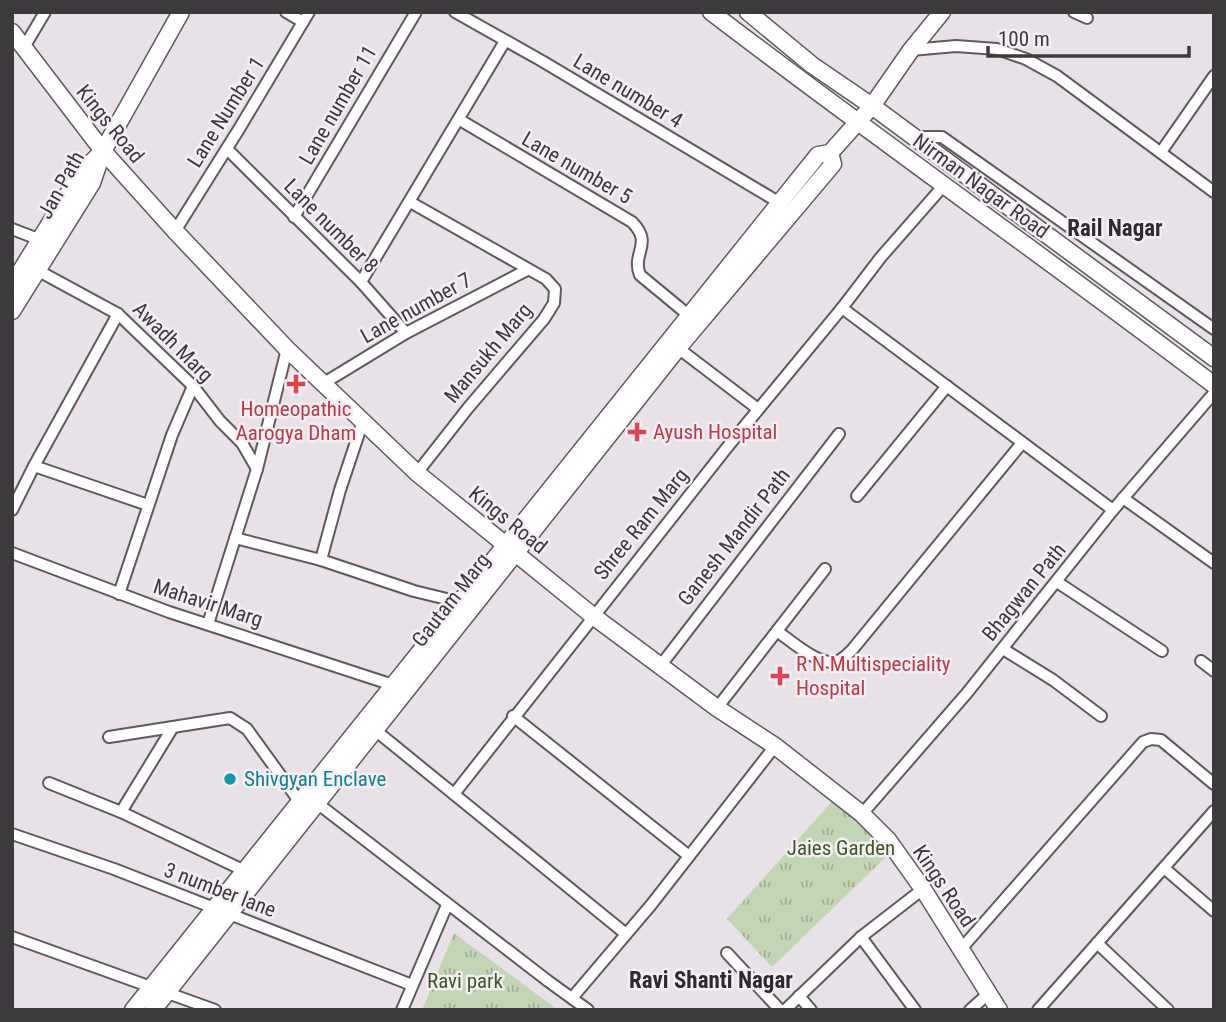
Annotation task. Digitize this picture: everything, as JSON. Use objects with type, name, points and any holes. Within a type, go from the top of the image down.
[{"type":"street","points":[[23,49],[44,12]]},
{"type":"street","name":"Jan Path","points":[[12,285],[45,242],[81,173],[103,151],[181,12]]},
{"type":"street","points":[[286,12],[306,17]]},
{"type":"street","name":"Lane number 11","points":[[294,217],[416,12]]},
{"type":"street","name":"Lane number 4","points":[[455,12],[780,203]]},
{"type":"street","name":"Nirman Nagar Road","points":[[711,12],[857,123],[945,184],[1212,382]]},
{"type":"street","name":"Nirman Nagar Road","points":[[748,12],[812,65],[1085,261],[1214,358]]},
{"type":"street","points":[[1074,12],[1087,18]]},
{"type":"street","points":[[221,912],[245,871],[299,801],[459,602],[510,550],[694,320],[818,155],[830,153],[872,106],[935,14]]},
{"type":"street","name":"Lane Number 1","points":[[175,231],[306,17]]},
{"type":"street","name":"Kings Road","points":[[12,32],[103,151],[175,231],[287,349],[417,472],[593,616],[717,708],[775,746],[862,814],[888,840],[923,889],[999,1010]]},
{"type":"street","points":[[361,282],[505,41]]},
{"type":"street","points":[[911,50],[956,46],[997,49],[1026,59],[1057,76],[1214,192]]},
{"type":"street","points":[[1161,152],[1214,76]]},
{"type":"street","name":"Lane number 5","points":[[460,120],[632,222],[640,230],[644,241],[637,267],[640,275],[694,320]]},
{"type":"street","points":[[914,137],[942,137],[1214,329]]},
{"type":"street","name":"Lane number 8","points":[[227,149],[361,282],[406,333]]},
{"type":"street","name":"Gautam Marg","points":[[153,1010],[160,989],[221,912],[317,803],[510,550],[678,348],[694,320],[833,164],[830,153]]},
{"type":"street","name":"Shree Ram Marg","points":[[454,794],[758,409],[842,309],[881,257],[945,184]]},
{"type":"street","points":[[1007,205],[1016,190]]},
{"type":"street","name":"Mansukh Marg","points":[[410,202],[546,279],[555,289],[554,303],[544,318],[417,472]]},
{"type":"street","points":[[12,229],[45,242]]},
{"type":"street","name":"Jan Path","points":[[12,311],[37,270],[45,242]]},
{"type":"street","points":[[1085,261],[1096,246]]},
{"type":"street","name":"Awadh Marg","points":[[37,270],[118,314],[193,386],[220,421],[242,443],[257,469]]},
{"type":"street","name":"Lane number 7","points":[[324,383],[406,333],[527,270]]},
{"type":"street","points":[[1132,296],[1143,279]]},
{"type":"street","points":[[842,309],[1113,510]]},
{"type":"street","points":[[12,510],[118,314]]},
{"type":"street","points":[[678,348],[758,409]]},
{"type":"street","points":[[208,624],[257,469],[287,349]]},
{"type":"street","name":"Bhagwan Path","points":[[862,814],[1003,649],[1212,382]]},
{"type":"street","points":[[119,594],[172,435],[193,386]]},
{"type":"street","points":[[857,496],[947,386]]},
{"type":"street","points":[[321,560],[363,421]]},
{"type":"street","name":"Ganesh Mandir Path","points":[[661,665],[839,434]]},
{"type":"street","points":[[777,631],[828,663],[840,660],[852,650],[1022,443]]},
{"type":"street","points":[[34,466],[148,505]]},
{"type":"street","points":[[1123,498],[1214,563]]},
{"type":"street","points":[[235,538],[321,560],[414,591],[459,602]]},
{"type":"street","name":"Mahavir Marg","points":[[12,553],[119,594],[393,685]]},
{"type":"street","points":[[717,708],[825,569]]},
{"type":"street","points":[[1057,582],[1162,650]]},
{"type":"street","points":[[1003,649],[1053,680],[1101,716]]},
{"type":"street","points":[[1201,661],[1214,671]]},
{"type":"street","points":[[513,716],[689,856]]},
{"type":"street","points":[[109,737],[224,717],[243,724],[299,801]]},
{"type":"street","points":[[121,812],[173,727]]},
{"type":"street","points":[[375,730],[626,934]]},
{"type":"street","points":[[961,949],[1143,742],[1161,740],[1214,784]]},
{"type":"street","points":[[572,998],[775,746]]},
{"type":"street","points":[[49,783],[121,812],[245,871]]},
{"type":"street","points":[[317,803],[447,905],[588,1010]]},
{"type":"street","points":[[1038,1010],[1214,811]]},
{"type":"street","name":"3 number lane","points":[[12,834],[114,869],[412,985]]},
{"type":"street","points":[[1164,868],[1214,911]]},
{"type":"street","points":[[727,953],[783,1010],[861,937],[923,889]]},
{"type":"street","points":[[402,1010],[447,905]]},
{"type":"street","points":[[12,937],[215,1010]]},
{"type":"street","points":[[861,937],[915,1010]]},
{"type":"street","points":[[1097,943],[1168,1010]]},
{"type":"street","points":[[133,1010],[160,989]]},
{"type":"street","points":[[971,1010],[988,994]]},
{"type":"street","points":[[799,996],[811,1010]]},
{"type":"green space","name":"Jaies Garden","points":[[843,789],[889,854],[772,967],[727,919]]},
{"type":"green space","name":"Ravi park","points":[[454,933],[558,1010],[422,1010]]},
{"type":"place","name":"Homeopathic Aarogya Dham","points":[[296,384]]},
{"type":"place","name":"Ayush Hospital","points":[[637,432]]},
{"type":"place","name":"R N Multispeciality Hospital","points":[[780,676]]},
{"type":"place","name":"Shivgyan Enclave","points":[[230,779]]},
{"type":"district","name":"Rail Nagar","points":[[1115,228]]},
{"type":"district","name":"Ravi Shanti Nagar","points":[[711,980]]}]
